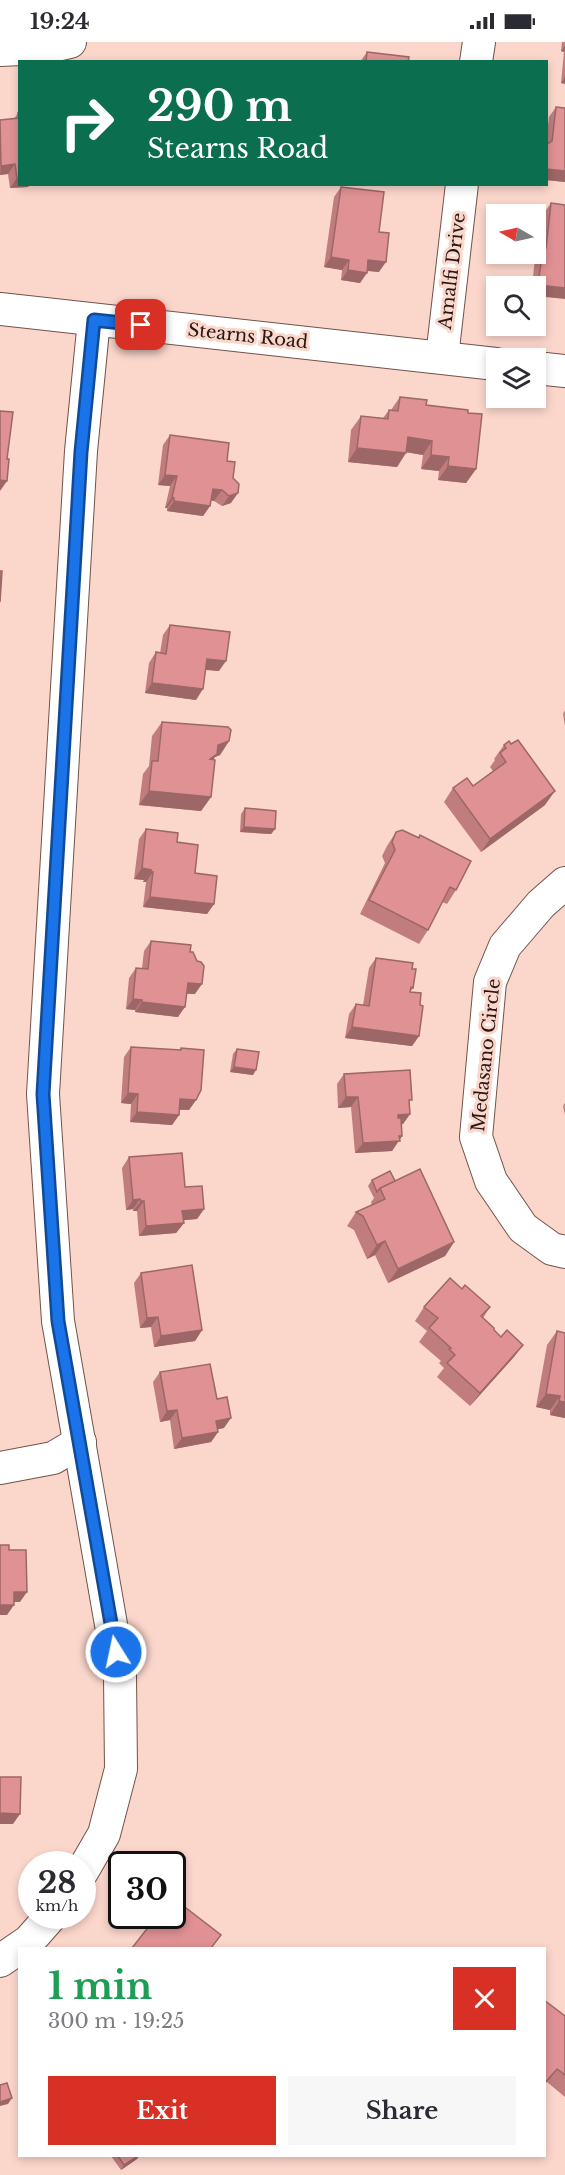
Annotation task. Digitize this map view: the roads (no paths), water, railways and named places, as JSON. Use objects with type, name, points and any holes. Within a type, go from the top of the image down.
[{"type":"street","points":[[0,50],[44,48],[70,42]]},
{"type":"street","points":[[476,60],[479,42]]},
{"type":"street","name":"Amalfi Drive","points":[[442,357],[462,186]]},
{"type":"street","name":"Stearns Road","points":[[0,309],[486,363]]},
{"type":"street","points":[[94,320],[81,452],[43,1094],[58,1321],[120,1676],[121,1769],[104,1834],[94,1851]]},
{"type":"street","points":[[546,369],[565,371]]},
{"type":"street","name":"Medasano Circle","points":[[565,883],[541,904],[505,946],[490,982],[476,1137],[491,1181],[522,1227],[552,1249],[565,1252]]},
{"type":"street","points":[[0,1468],[53,1458],[80,1442]]},
{"type":"street","points":[[20,1947],[40,1929]]},
{"type":"street","points":[[0,1961],[18,1949]]}]
